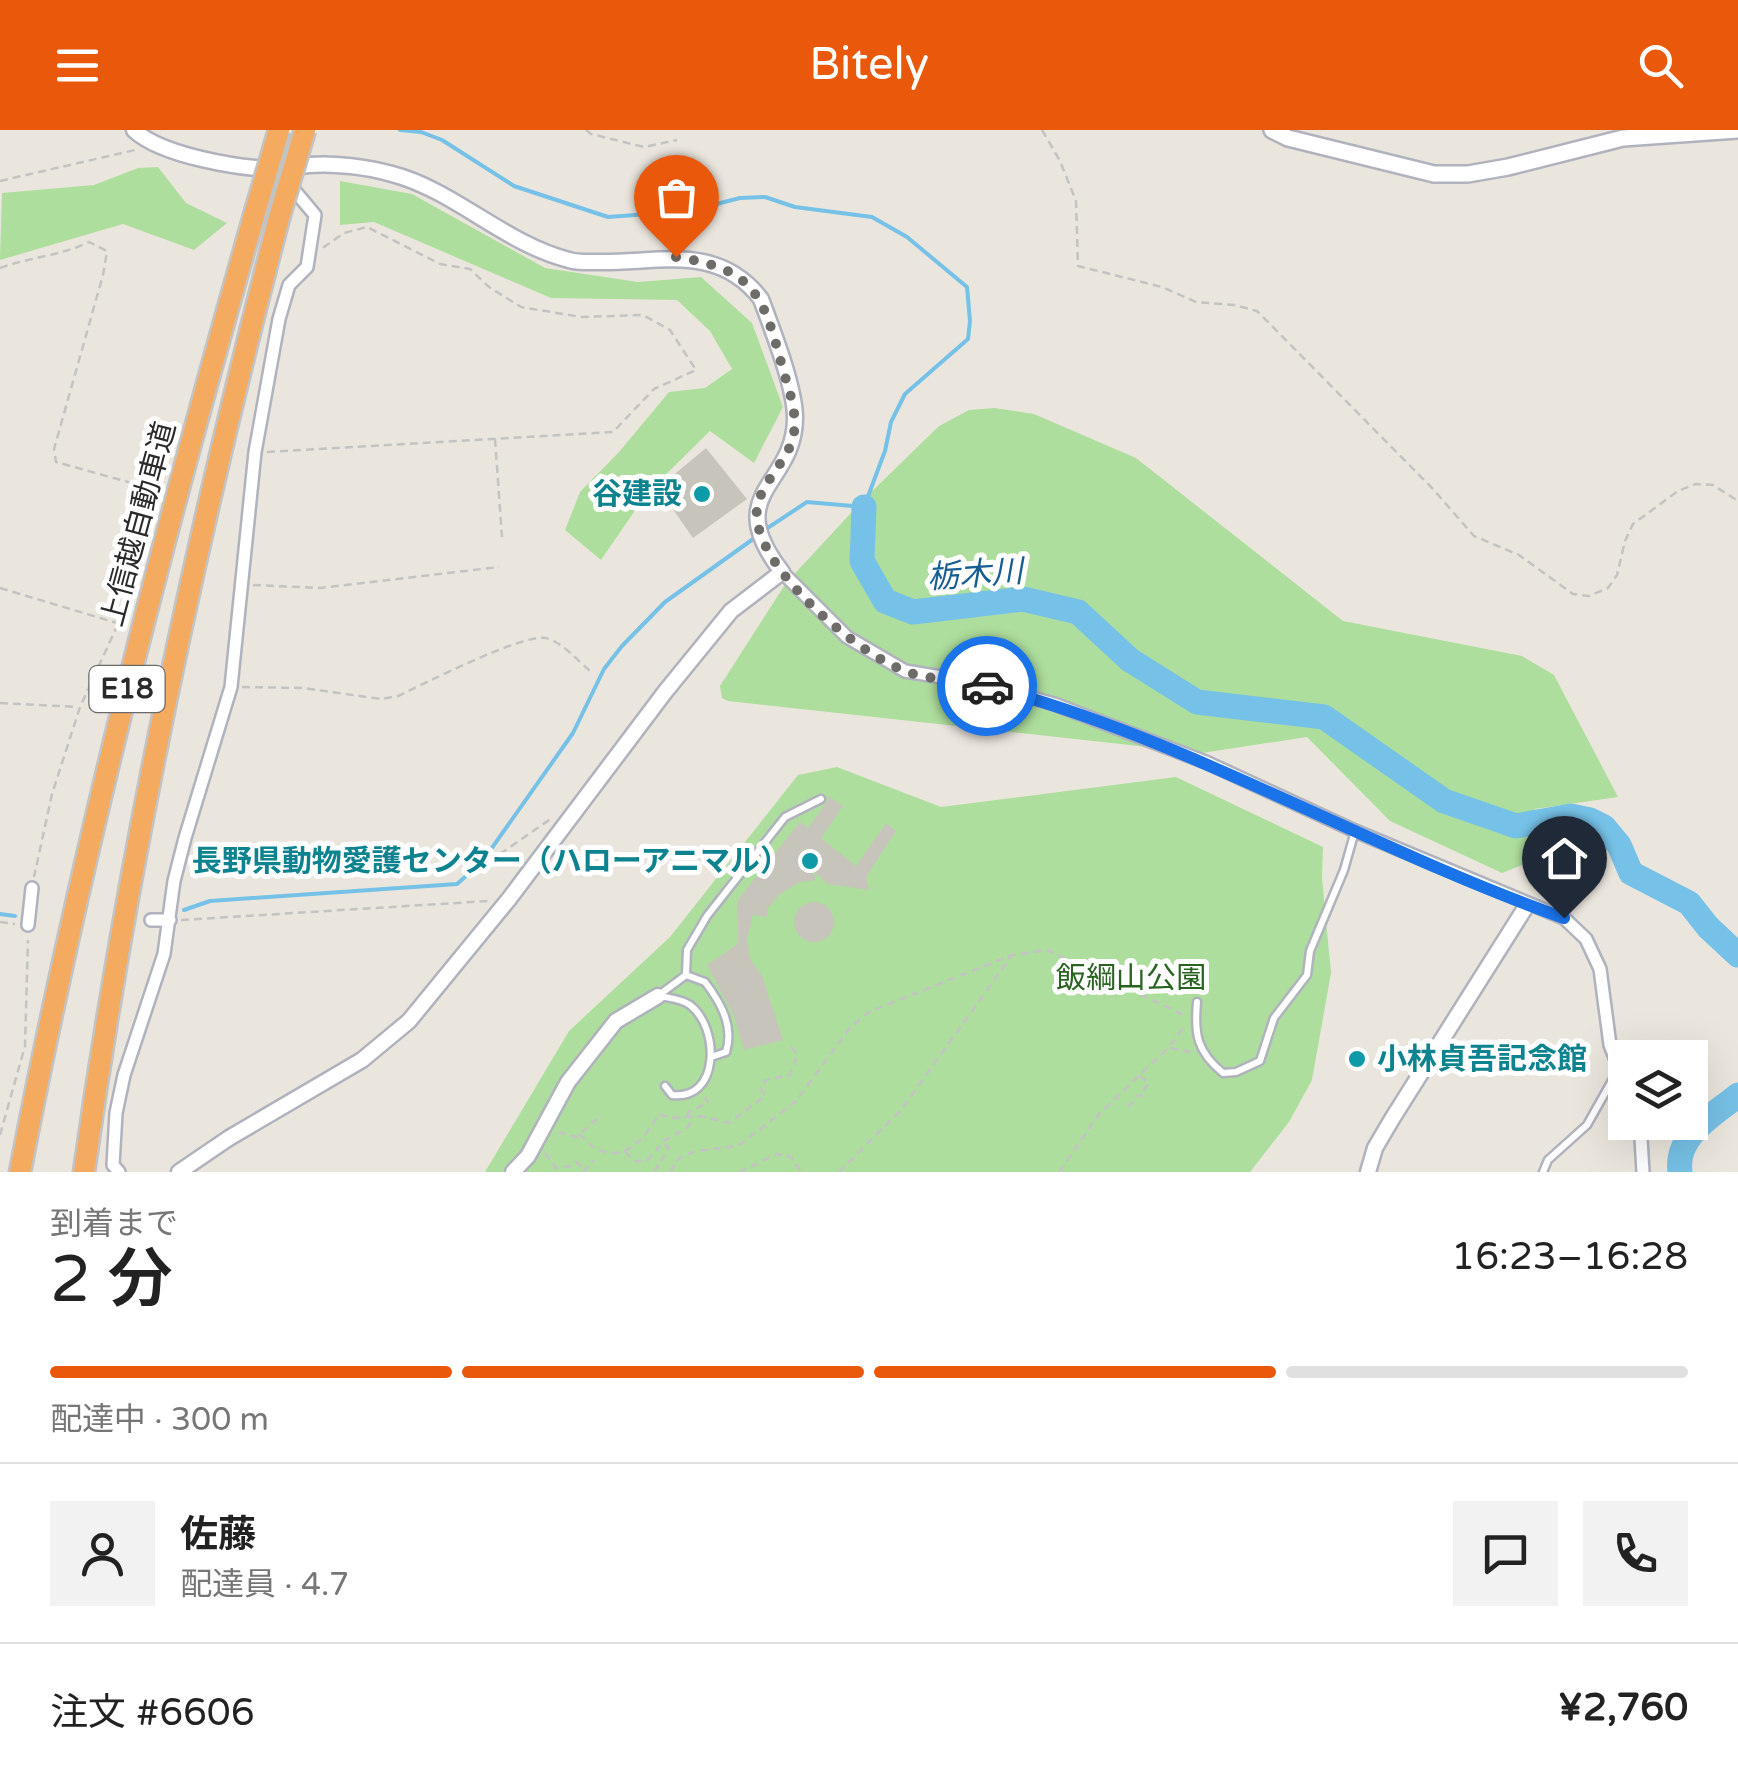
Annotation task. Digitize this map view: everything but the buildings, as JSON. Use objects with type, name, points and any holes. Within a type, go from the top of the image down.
[{"type":"highway","name":"上信越自動車道","points":[[20,1172],[120,718],[191,440],[280,130]]},
{"type":"highway","name":"上信越自動車道","points":[[84,1172],[105,1025],[149,776],[197,549],[304,130]]},
{"type":"main road","points":[[1272,130],[1288,138],[1434,174],[1468,174],[1508,167],[1623,138],[1738,130]]},
{"type":"street","points":[[134,130],[157,146],[192,157],[278,169],[313,165],[393,174],[424,187],[510,237],[571,261],[634,262],[676,257],[712,263],[750,285],[761,299],[775,337],[796,414],[793,439],[758,503],[757,523],[767,553],[847,637],[906,672],[978,684],[1054,704],[1208,763],[1355,831],[1564,918],[1586,940],[1600,969],[1609,1040]]},
{"type":"street","points":[[119,1172],[113,1165],[116,1113],[124,1075],[164,954],[174,881],[231,687],[256,452],[279,320],[289,284],[307,266],[313,241],[315,215],[278,169]]},
{"type":"street","points":[[179,1172],[362,1060],[408,1021],[509,899],[731,610],[782,572]]},
{"type":"street","points":[[28,925],[32,888]]},
{"type":"street","points":[[1368,1172],[1375,1148],[1392,1119],[1526,905]]},
{"type":"street","points":[[152,920],[170,920]]},
{"type":"street","points":[[520,1170],[568,1082],[616,1021],[658,996]]},
{"type":"street","points":[[1641,1140],[1643,1172]]},
{"type":"lane","points":[[686,975],[687,950],[707,916],[785,817],[821,799]]},
{"type":"lane","points":[[1197,1002],[1198,1040],[1204,1056],[1223,1072],[1236,1072],[1260,1061],[1274,1018],[1307,975],[1310,951],[1344,870],[1355,831]]},
{"type":"lane","points":[[666,1086],[672,1094],[686,1096],[700,1087],[708,1074],[711,1057],[703,1022],[692,1006],[658,996],[686,975]]},
{"type":"lane","points":[[686,975],[705,982],[726,1019],[730,1037],[726,1052],[711,1057]]},
{"type":"lane","points":[[1543,1172],[1548,1160],[1587,1124],[1608,1087]]},
{"type":"path","points":[[586,130],[644,147],[677,140]]},
{"type":"path","points":[[1042,130],[1076,200],[1078,266],[1162,287],[1196,302],[1234,305],[1256,312],[1432,488],[1474,536],[1519,555],[1573,594],[1590,596],[1608,588],[1633,524],[1678,492],[1696,484],[1714,485],[1738,502]]},
{"type":"path","points":[[0,181],[157,146]]},
{"type":"path","points":[[256,452],[613,432],[654,389],[696,370],[670,330],[643,315],[581,317],[521,307],[470,269],[440,264],[367,227],[344,233],[324,247],[313,241]]},
{"type":"path","points":[[0,268],[89,242],[107,251],[54,448],[56,462],[139,485],[136,553],[118,624],[80,707],[52,794],[32,888]]},
{"type":"path","points":[[495,439],[502,537]]},
{"type":"path","points":[[242,584],[320,588],[499,566]]},
{"type":"path","points":[[0,588],[118,624]]},
{"type":"path","points":[[231,687],[302,688],[382,699],[398,696],[540,636],[555,641],[590,671]]},
{"type":"path","points":[[0,703],[80,707]]},
{"type":"path","points":[[500,854],[544,822],[581,805]]},
{"type":"path","points":[[170,920],[509,899]]},
{"type":"path","points":[[0,922],[28,925],[26,1046],[0,1135]]},
{"type":"path","points":[[670,1172],[678,1158],[696,1151],[738,1146],[796,1101],[849,1029],[870,1012],[1012,955],[1046,950],[1191,1018],[1168,1048],[1099,1114],[1059,1172]]},
{"type":"path","points":[[839,1172],[901,1110],[1012,955]]},
{"type":"path","points":[[579,1134],[598,1152],[625,1151],[636,1144],[659,1114],[729,1122],[764,1096],[761,1088],[765,1081],[786,1079],[792,1072],[797,1054],[788,1043]]},
{"type":"path","points":[[1168,1048],[1204,1056]]},
{"type":"path","points":[[1128,1106],[1148,1083],[1139,1075]]},
{"type":"path","points":[[686,1117],[689,1111],[708,1103],[700,1087]]},
{"type":"path","points":[[550,1136],[562,1132],[576,1137],[602,1115]]},
{"type":"path","points":[[625,1151],[634,1161],[647,1160],[663,1142],[686,1129],[694,1117]]},
{"type":"path","points":[[654,1172],[669,1148],[663,1142]]},
{"type":"path","points":[[545,1146],[546,1158],[556,1168],[576,1162],[584,1171],[594,1160]]},
{"type":"path","points":[[739,1172],[777,1154],[791,1157],[801,1172]]},
{"type":"path","points":[[762,1172],[765,1162]]},
{"type":"green space","points":[[158,167],[186,203],[227,223],[194,250],[123,224],[0,260],[2,193],[94,185],[138,168]]},
{"type":"green space","points":[[340,181],[412,194],[545,268],[638,282],[701,277],[752,323],[783,407],[754,463],[710,431],[647,493],[601,560],[565,530],[580,492],[669,392],[705,388],[732,369],[710,331],[677,300],[551,298],[374,222],[340,225]]},
{"type":"green space","points":[[994,408],[1034,414],[1136,458],[1343,621],[1522,656],[1554,675],[1618,797],[1535,809],[1532,861],[1502,873],[1390,821],[1307,737],[1202,753],[722,698],[720,686],[786,583],[863,500],[939,426],[969,410]]},
{"type":"green space","name":"飯綱山公園","points":[[837,767],[941,807],[1176,777],[1323,847],[1331,973],[1312,1080],[1289,1122],[1250,1172],[485,1172],[569,1031],[670,937],[798,775]]},
{"type":"waterway","name":"栃木川","points":[[400,130],[442,140],[514,186],[608,217],[689,211],[740,198],[765,197],[795,207],[872,217],[907,237],[967,287],[968,339],[905,394],[891,422],[885,451],[864,507],[807,502],[763,531]]},
{"type":"waterway","name":"栃木川","points":[[864,507],[862,561],[885,601],[913,612],[1023,599],[1078,612],[1130,660],[1197,702],[1324,717],[1444,801],[1516,826],[1571,816],[1590,820],[1604,827],[1619,845],[1631,873],[1689,903],[1738,955]]},
{"type":"waterway","points":[[184,910],[210,901],[457,884],[482,862],[573,733],[604,669],[622,646],[665,602],[756,537]]},
{"type":"waterway","points":[[0,914],[15,916]]},
{"type":"waterway","name":"栃木川","points":[[1680,1172],[1683,1147],[1690,1137],[1738,1095]]},
{"type":"way so far","points":[[676,257],[712,263],[750,285],[761,299],[775,337],[796,414],[793,439],[758,503],[757,523],[767,553],[847,637],[906,672],[987,686]]},
{"type":"place","name":"谷建設","points":[[702,494]]},
{"type":"place","name":"長野県動物愛護センター（ハローアニマル）","points":[[810,861]]},
{"type":"place","name":"小林貞吾記念館","points":[[1357,1059]]},
{"type":"route","points":[[987,686],[1054,704],[1208,763],[1355,831],[1564,918]]}]
